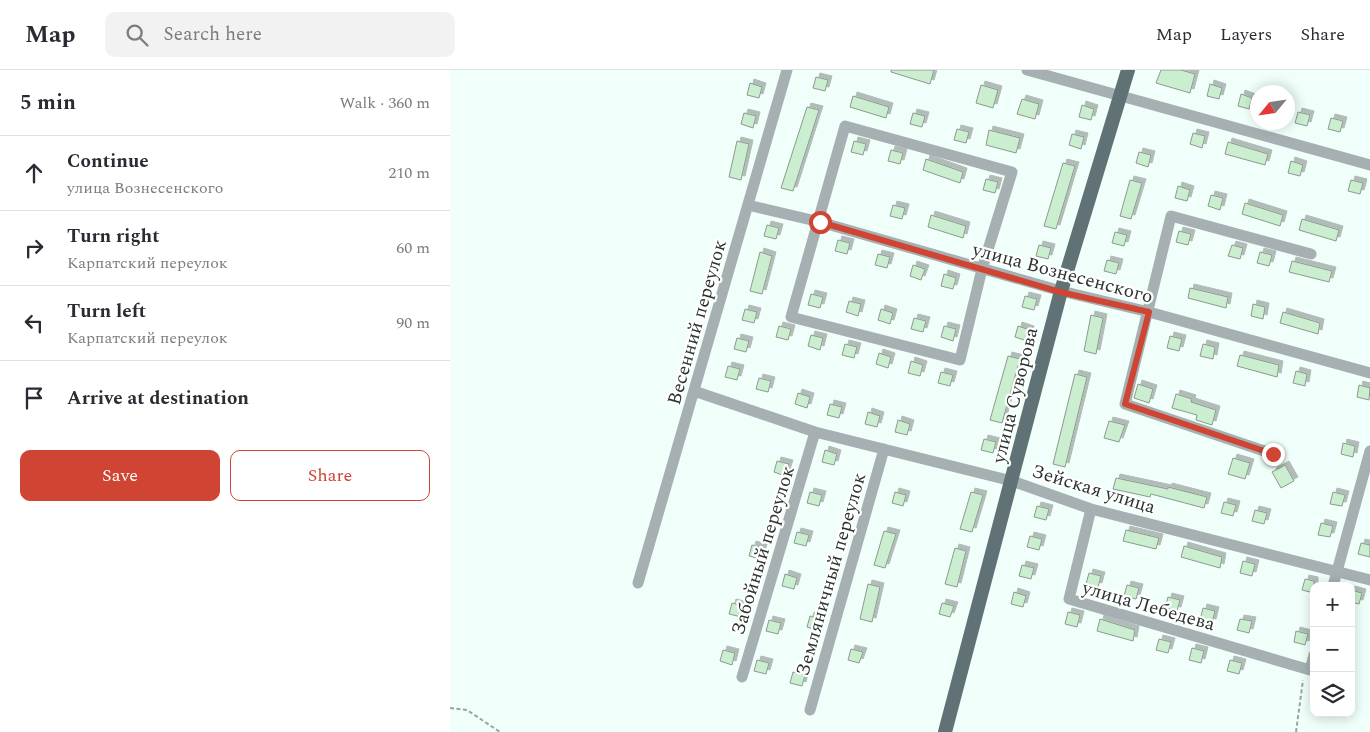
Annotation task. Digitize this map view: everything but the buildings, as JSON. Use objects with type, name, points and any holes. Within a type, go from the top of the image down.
[{"type":"main road","name":"улица Суворова","points":[[945,732],[1060,292],[1122,96],[1128,70]]},
{"type":"street","name":"Весенний переулок","points":[[638,583],[787,70]]},
{"type":"street","points":[[1027,70],[1370,165]]},
{"type":"street","points":[[845,126],[1012,172],[982,269],[960,360],[791,317],[820,222],[845,126]]},
{"type":"street","name":"улица Вознесенского","points":[[748,204],[820,222],[1060,292],[1149,312],[1370,373]]},
{"type":"street","points":[[1273,454],[1125,404],[1171,216],[1311,254]]},
{"type":"street","name":"Зейская улица","points":[[694,391],[815,432],[1012,481],[1092,509],[1337,570],[1370,580]]},
{"type":"street","name":"Забойный переулок","points":[[742,677],[815,432]]},
{"type":"street","name":"Земляничный переулок","points":[[810,710],[884,448]]},
{"type":"street","points":[[1334,582],[1370,451]]},
{"type":"street","name":"улица Лебедева","points":[[1092,509],[1069,599],[1310,670]]},
{"type":"path","points":[[1296,732],[1302,680],[1310,670]]},
{"type":"path","points":[[450,708],[467,710],[500,732]]},
{"type":"route","points":[[820,222],[1060,292],[1149,312],[1125,404],[1273,454]]}]
